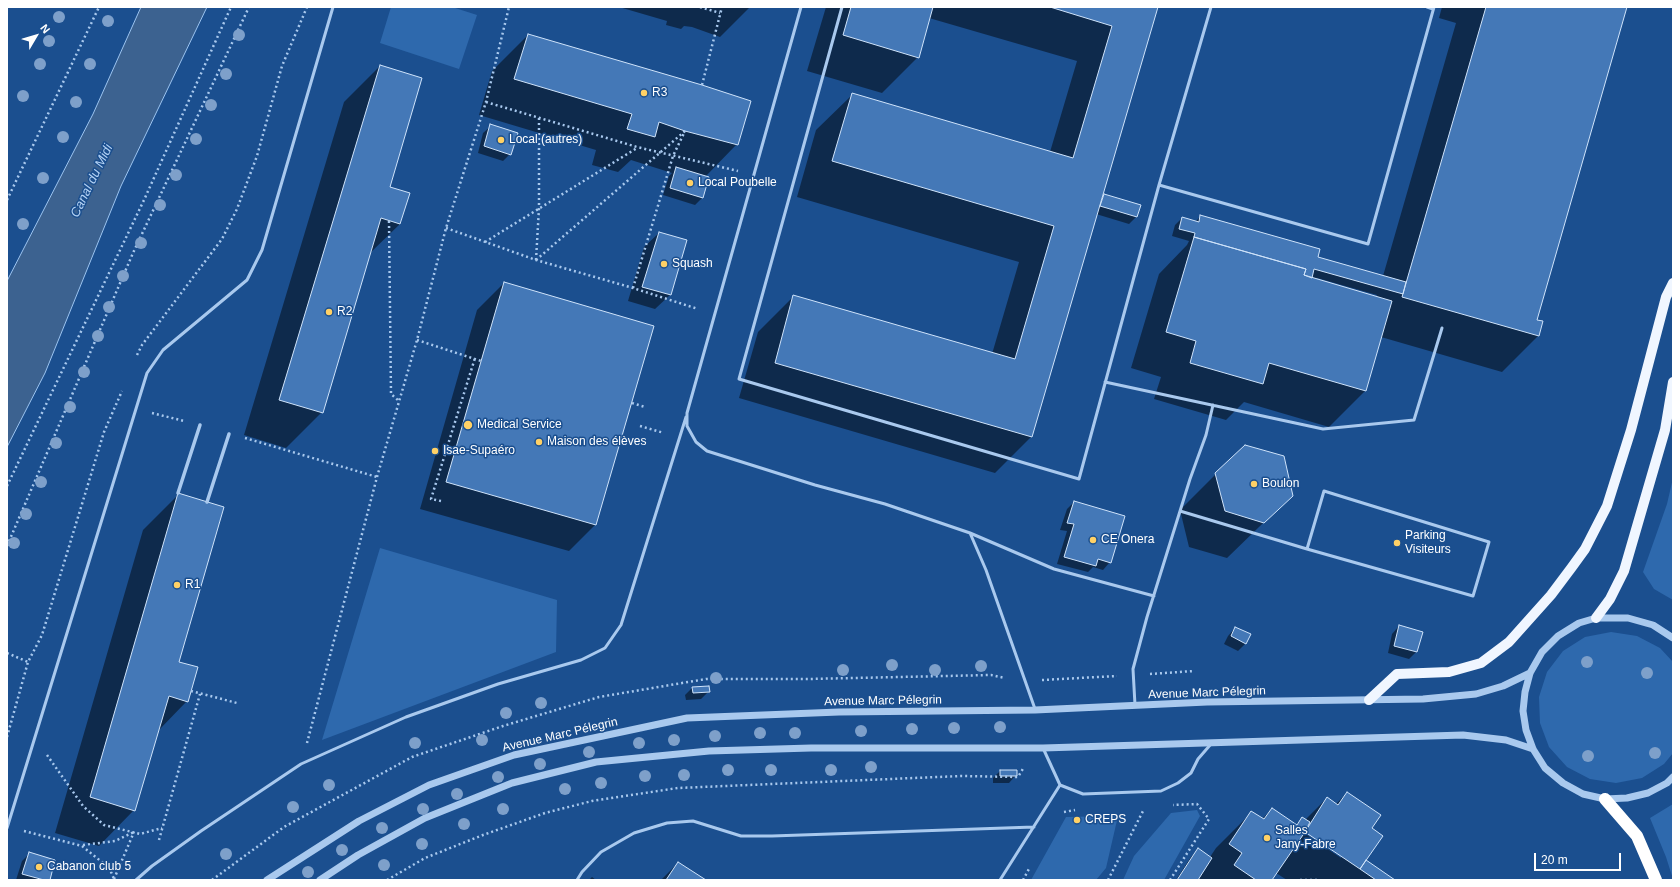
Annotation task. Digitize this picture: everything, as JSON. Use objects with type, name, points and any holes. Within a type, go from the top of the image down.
[{"type":"highway","points":[[1605,799],[1637,836],[1656,880]]},
{"type":"main road","points":[[1369,700],[1397,674],[1449,672],[1481,663],[1510,642],[1551,595],[1572,567],[1585,549],[1607,506],[1631,430],[1666,297],[1673,283]]},
{"type":"main road","points":[[1596,618],[1610,599],[1624,571],[1665,430],[1673,382]]},
{"type":"street","points":[[178,493],[200,425]]},
{"type":"street","points":[[208,502],[229,434]]},
{"type":"street","points":[[1673,638],[1653,625],[1628,618],[1596,618],[1579,623],[1558,636],[1542,652],[1530,673],[1524,692],[1523,711],[1526,730],[1533,749],[1545,768],[1563,783],[1583,794],[1605,799],[1627,798],[1648,793],[1667,783],[1673,777]]},
{"type":"street","name":"Avenue Marc Pélegrin","points":[[267,880],[359,820],[429,785],[514,755],[687,718],[839,712],[1035,710],[1207,702],[1423,699],[1476,694],[1503,686],[1530,673]]},
{"type":"street","points":[[320,880],[358,855],[425,818],[512,783],[596,762],[708,752],[811,748],[1043,748],[1463,734],[1506,740],[1533,749]]},
{"type":"lane","points":[[7,828],[147,373],[164,350],[247,280],[262,250],[332,7]]},
{"type":"lane","points":[[136,880],[152,866],[301,764],[406,717],[498,684],[581,660],[606,648],[621,625],[687,413],[801,7]]},
{"type":"lane","points":[[842,7],[739,379],[1079,479],[1159,185],[1211,7]]},
{"type":"lane","points":[[1159,185],[1368,244],[1434,8],[1427,7]]},
{"type":"lane","points":[[1105,382],[1227,409],[1323,428],[1414,420],[1442,328]]},
{"type":"lane","points":[[1135,706],[1133,669],[1180,511],[1206,435],[1213,405]]},
{"type":"lane","points":[[687,413],[687,426],[696,442],[707,451],[815,485],[885,504],[970,533],[1054,569],[1154,596]]},
{"type":"lane","points":[[1180,511],[1307,549],[1473,596],[1489,542],[1324,491],[1307,549]]},
{"type":"lane","points":[[970,533],[986,570],[1035,710]]},
{"type":"lane","points":[[1043,748],[1060,785],[1084,794],[1161,791],[1178,783],[1191,773],[1198,759],[1212,742]]},
{"type":"lane","points":[[1000,880],[1060,785]]},
{"type":"lane","points":[[577,880],[582,872],[601,852],[634,833],[667,823],[693,821],[741,836],[1034,827]]},
{"type":"path","points":[[7,200],[99,7]]},
{"type":"path","points":[[7,486],[144,200],[231,7]]},
{"type":"path","points":[[7,546],[133,253],[248,7]]},
{"type":"path","points":[[301,764],[377,477],[417,340],[446,228],[486,102],[509,7]]},
{"type":"path","points":[[700,7],[720,13]]},
{"type":"path","points":[[702,85],[722,7]]},
{"type":"path","points":[[486,102],[637,147],[755,175]]},
{"type":"path","points":[[536,260],[539,208],[539,117]]},
{"type":"path","points":[[536,260],[684,131],[673,156],[633,288]]},
{"type":"path","points":[[484,242],[637,147]]},
{"type":"path","points":[[389,221],[391,394],[399,401]]},
{"type":"path","points":[[446,228],[536,260],[633,288],[705,311],[713,316]]},
{"type":"path","points":[[417,340],[481,361]]},
{"type":"path","points":[[441,502],[431,499],[475,358]]},
{"type":"path","points":[[632,403],[645,407]]},
{"type":"path","points":[[150,412],[200,425]]},
{"type":"path","points":[[640,426],[679,437]]},
{"type":"path","points":[[229,434],[377,477]]},
{"type":"path","points":[[7,653],[28,662],[7,737]]},
{"type":"path","name":"Avenue Marc Pélegrin","points":[[991,675],[1025,681],[1194,671]]},
{"type":"path","points":[[191,691],[236,703]]},
{"type":"path","points":[[152,866],[200,694]]},
{"type":"path","points":[[46,752],[83,806],[104,825],[140,834],[162,828]]},
{"type":"path","points":[[387,880],[425,858],[483,835],[545,813],[592,801],[678,788],[961,776],[1018,777],[1025,766]]},
{"type":"path","points":[[1167,805],[1197,804],[1209,819],[1170,880]]},
{"type":"path","points":[[1108,880],[1145,806],[1138,806]]},
{"type":"path","points":[[1064,812],[1078,810]]},
{"type":"path","points":[[22,830],[82,846],[108,866],[126,868]]},
{"type":"path","points":[[82,846],[115,841],[134,832]]},
{"type":"path","points":[[108,866],[114,879],[134,832]]},
{"type":"path","points":[[1300,880],[1318,880]]},
{"type":"shaded area","points":[[391,7],[452,7],[477,15],[459,69],[380,43]]},
{"type":"shaded area","points":[[1673,478],[1673,600],[1654,589],[1643,572],[1667,504]]},
{"type":"shaded area","points":[[380,548],[557,600],[556,652],[322,740]]},
{"type":"shaded area","points":[[1611,632],[1637,636],[1660,648],[1673,662],[1673,753],[1664,764],[1642,778],[1616,783],[1590,779],[1567,767],[1549,747],[1540,723],[1539,697],[1547,672],[1563,651],[1585,637]]},
{"type":"shaded area","points":[[1673,804],[1673,879],[1666,857],[1650,818]]},
{"type":"shaded area","points":[[1197,810],[1200,816],[1164,880],[1123,880],[1134,856],[1171,813]]},
{"type":"shaded area","points":[[1118,816],[1106,868],[1096,880],[1031,880],[1066,817]]},
{"type":"water","name":"Canal du Midi","points":[[141,7],[207,7],[121,186],[45,373],[7,447],[7,281],[93,114]]},
{"type":"building","points":[[851,7],[933,7],[919,58],[843,35]]},
{"type":"building","points":[[1050,7],[1158,7],[1032,437],[775,363],[793,295],[1015,359],[1054,226],[832,161],[852,93],[1073,158],[1112,26]]},
{"type":"building","points":[[1486,7],[1627,7],[1537,320],[1543,321],[1539,336],[1402,297]]},
{"type":"building","name":"R3","points":[[528,34],[702,85],[751,101],[738,145],[685,131],[659,122],[655,137],[627,129],[632,114],[514,79]]},
{"type":"building","name":"R2","points":[[380,65],[422,78],[390,187],[410,193],[400,224],[381,218],[323,413],[279,400]]},
{"type":"building","name":"Local (autres)","points":[[490,124],[518,133],[511,155],[484,146]]},
{"type":"building","name":"Local Poubelle","points":[[676,167],[709,177],[703,198],[670,188]]},
{"type":"building","points":[[1104,194],[1141,205],[1137,217],[1100,206]]},
{"type":"building","points":[[1200,215],[1320,249],[1318,257],[1406,282],[1403,294],[1314,269],[1312,278],[1304,275],[1306,269],[1194,237],[1195,233],[1179,229],[1182,217],[1199,222]]},
{"type":"building","name":"Squash","points":[[659,232],[687,240],[671,295],[642,287]]},
{"type":"building","points":[[1194,237],[1306,269],[1304,275],[1392,301],[1366,391],[1269,363],[1263,384],[1190,363],[1196,341],[1166,332]]},
{"type":"building","name":"Maison des élèves","points":[[504,282],[654,326],[596,525],[446,482]]},
{"type":"building","name":"Boulon","points":[[1245,445],[1284,456],[1293,496],[1264,523],[1225,511],[1215,473]]},
{"type":"building","name":"R1","points":[[178,493],[224,507],[179,662],[198,667],[188,702],[169,696],[135,811],[90,797]]},
{"type":"building","name":"CE Onera","points":[[1074,501],[1125,516],[1111,563],[1098,559],[1096,566],[1064,557],[1074,524],[1067,523]]},
{"type":"building","points":[[1399,625],[1423,632],[1417,652],[1394,646]]},
{"type":"building","points":[[1235,627],[1251,634],[1246,644],[1231,636]]},
{"type":"building","points":[[709,686],[710,692],[693,693],[692,687]]},
{"type":"building","points":[[1000,770],[1017,770],[1017,776],[1000,776]]},
{"type":"building","points":[[1347,792],[1381,815],[1372,828],[1383,836],[1360,869],[1305,832],[1327,797],[1338,805]]},
{"type":"building","name":"Salles Jany-Fabre","points":[[1272,808],[1297,825],[1302,817],[1310,822],[1305,832],[1272,880],[1256,880],[1234,865],[1242,853],[1229,844],[1251,811],[1264,819]]},
{"type":"building","points":[[1198,848],[1212,858],[1198,880],[1177,880]]},
{"type":"building","name":"Cabanon club 5","points":[[29,852],[55,860],[50,880],[44,880],[22,874]]},
{"type":"building","points":[[1366,860],[1395,880],[1376,880],[1360,869]]},
{"type":"building","points":[[678,862],[706,880],[666,880]]},
{"type":"place","name":"R3","points":[[644,93]]},
{"type":"place","name":"Local (autres)","points":[[501,140]]},
{"type":"place","name":"Local Poubelle","points":[[690,183]]},
{"type":"place","name":"Squash","points":[[664,264]]},
{"type":"place","name":"R2","points":[[329,312]]},
{"type":"place","name":"Medical Service","points":[[468,425]]},
{"type":"place","name":"Maison des élèves","points":[[539,442]]},
{"type":"place","name":"Isae-Supaéro","points":[[435,451]]},
{"type":"place","name":"Boulon","points":[[1254,484]]},
{"type":"place","name":"CE Onera","points":[[1093,540]]},
{"type":"place","name":"Parking Visiteurs","points":[[1397,543]]},
{"type":"place","name":"R1","points":[[177,585]]},
{"type":"place","name":"CREPS","points":[[1077,820]]},
{"type":"place","name":"Salles Jany-Fabre","points":[[1267,838]]},
{"type":"place","name":"Cabanon club 5","points":[[39,867]]}]
